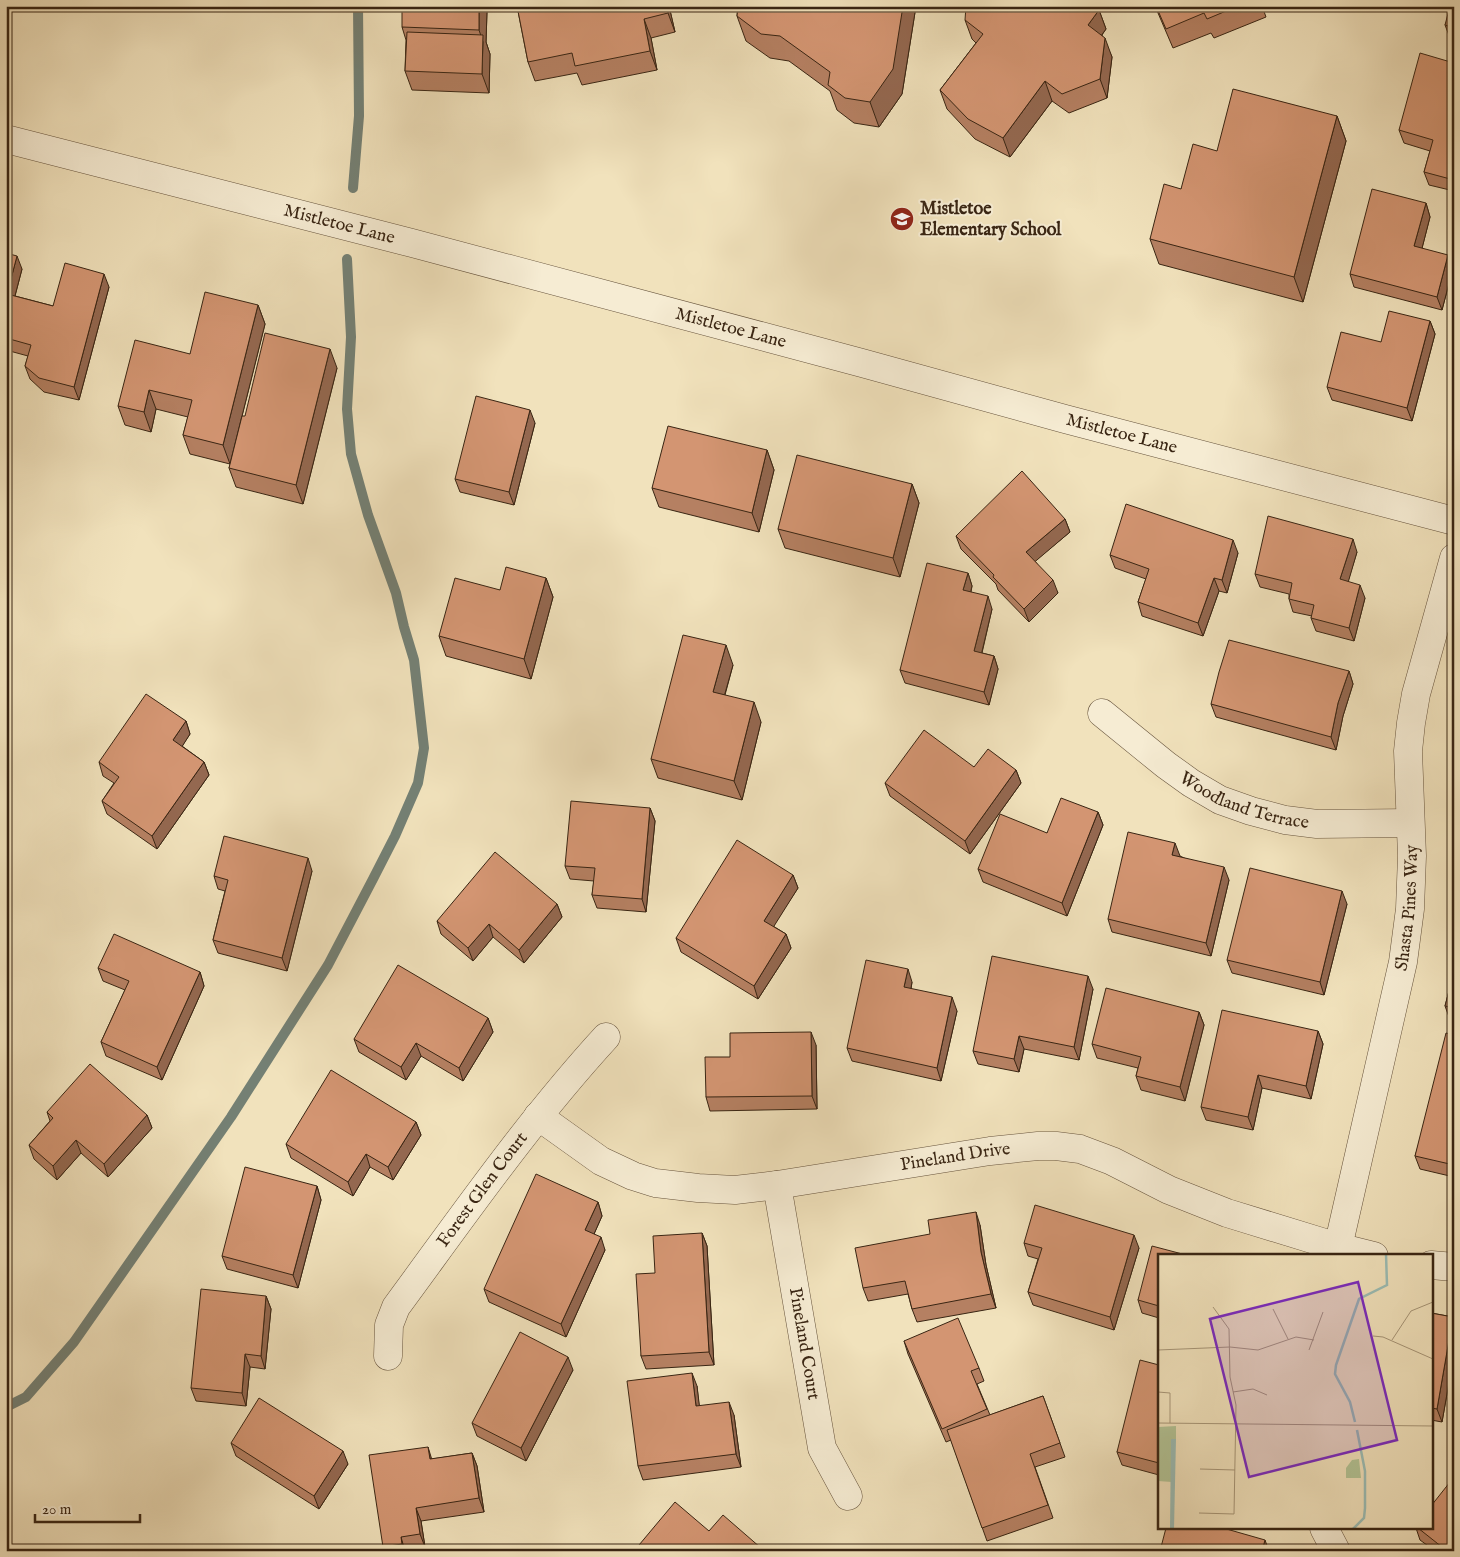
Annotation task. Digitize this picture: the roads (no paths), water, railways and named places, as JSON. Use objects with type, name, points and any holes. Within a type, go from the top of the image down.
[{"type":"street","name":"Mistletoe Lane","points":[[6,139],[412,243],[1065,419],[1454,521]]},
{"type":"street","name":"Shasta Pines Way","points":[[1337,1251],[1403,962],[1410,909],[1412,856],[1408,751],[1411,723],[1416,694],[1454,558]]},
{"type":"street","name":"Woodland Terrace","points":[[1102,713],[1166,765],[1191,783],[1220,800],[1285,820],[1317,824],[1410,823]]},
{"type":"street","name":"Forest Glen Court","points":[[388,1356],[389,1325],[396,1307],[538,1116],[568,1078],[606,1037]]},
{"type":"street","name":"Pineland Drive","points":[[538,1116],[601,1161],[633,1176],[655,1183],[698,1188],[735,1190],[777,1185],[1038,1146],[1080,1149],[1112,1161],[1169,1190],[1227,1213],[1337,1251],[1359,1254]]},
{"type":"street","name":"Pineland Court","points":[[777,1185],[822,1448],[848,1496]]},
{"type":"street","points":[[1432,1265],[1454,1268]]},
{"type":"street","points":[[1325,1530],[1336,1551]]},
{"type":"waterway","points":[[353,188],[359,116],[358,6]]},
{"type":"waterway","points":[[6,1407],[26,1397],[74,1342],[231,1117],[328,965],[395,836],[418,783],[424,748],[414,660],[396,593],[368,515],[351,454],[347,409],[351,337],[347,259]]},
{"type":"place","name":"Mistletoe Elementary School","points":[[902,219]]}]
